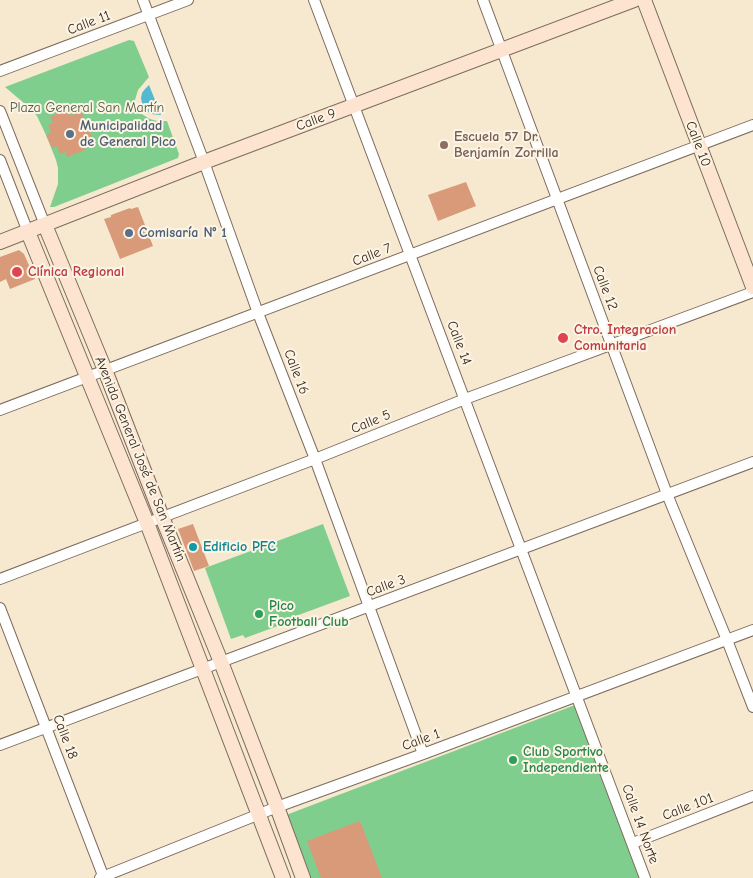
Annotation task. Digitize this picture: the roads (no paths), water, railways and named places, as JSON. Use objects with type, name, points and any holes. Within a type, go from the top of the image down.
[{"type":"main road","name":"Calle 9","points":[[0,242],[204,162],[634,0]]},
{"type":"main road","name":"Calle 10","points":[[644,0],[753,287]]},
{"type":"main road","name":"Avenida General José de San Martín","points":[[45,225],[221,662],[303,878]]},
{"type":"main road","name":"Avenida General José de San Martín","points":[[28,232],[147,523],[283,878]]},
{"type":"street","name":"Calle 16","points":[[143,0],[423,754]]},
{"type":"street","name":"Calle 11","points":[[0,71],[188,0]]},
{"type":"street","name":"Calle 14","points":[[314,0],[577,696]]},
{"type":"street","name":"Calle 12","points":[[483,0],[668,494],[753,707]]},
{"type":"street","name":"Avenida General José de San Martín","points":[[0,110],[45,225]]},
{"type":"street","name":"Calle 7","points":[[0,410],[753,125]]},
{"type":"street","name":"Avenida General José de San Martín","points":[[0,160],[28,232]]},
{"type":"street","name":"Calle 5","points":[[0,579],[315,459],[465,399],[753,292]]},
{"type":"street","name":"Calle 3","points":[[0,745],[753,462]]},
{"type":"street","name":"Calle 18","points":[[0,608],[103,878]]},
{"type":"street","name":"Calle 1","points":[[103,878],[277,807],[753,630]]},
{"type":"street","name":"Calle 14 Norte","points":[[577,696],[645,878]]},
{"type":"street","name":"Calle 101","points":[[632,843],[753,796]]},
{"type":"water","points":[[149,85],[161,115],[151,114],[143,108],[142,93]]},
{"type":"place","name":"Municipalidad de General Pico","points":[[70,134]]},
{"type":"place","name":"Escuela 57 Dr. Benjamín Zorrilla","points":[[444,145]]},
{"type":"place","name":"Comisaría N° 1","points":[[129,233]]},
{"type":"place","name":"Clínica Regional","points":[[17,272]]},
{"type":"place","name":"Ctro. Integracion Comunitaria","points":[[563,338]]},
{"type":"place","name":"Edificio PFC","points":[[193,547]]},
{"type":"place","name":"Pico Football Club","points":[[259,614]]},
{"type":"place","name":"Club Sportivo Independiente","points":[[513,760]]},
{"type":"park label","name":"Plaza General San Martín","points":[[87,108]]}]
